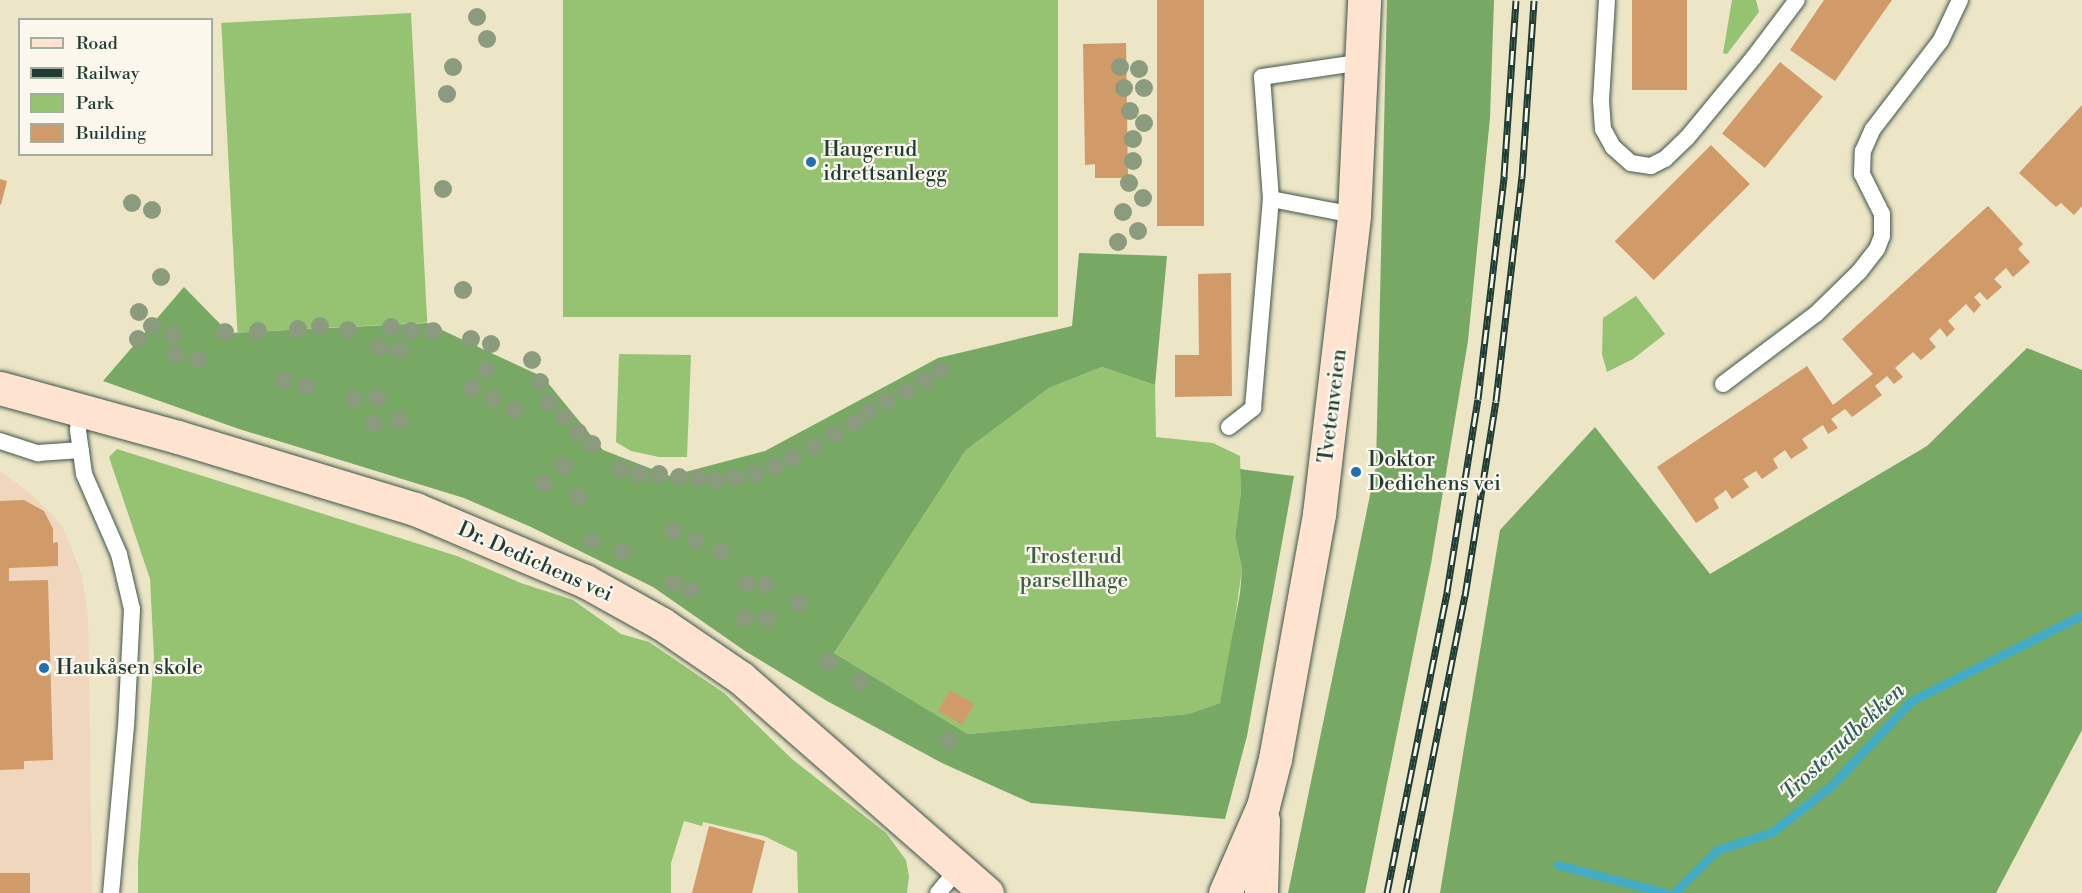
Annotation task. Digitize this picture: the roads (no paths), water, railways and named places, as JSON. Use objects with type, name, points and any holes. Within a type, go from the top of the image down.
[{"type":"street","name":"Tvetenveien","points":[[1227,889],[1263,806],[1275,759],[1319,514],[1335,393],[1354,215],[1363,62],[1364,0]]},
{"type":"street","name":"Dr. Dedichens vei","points":[[0,388],[415,509],[550,565],[613,596],[662,624],[741,678],[987,893]]},
{"type":"street","name":"Tvetenveien","points":[[1262,890],[1263,806]]},
{"type":"lane","points":[[1607,0],[1601,101],[1603,129],[1613,147],[1630,163],[1651,166],[1665,159],[1687,138],[1754,57],[1797,0]]},
{"type":"lane","points":[[1723,384],[1816,314],[1859,272],[1877,249],[1882,237],[1882,214],[1862,174],[1863,151],[1873,129],[1941,40],[1960,0]]},
{"type":"lane","points":[[1229,427],[1253,408],[1270,199],[1262,77],[1363,62]]},
{"type":"lane","points":[[1270,199],[1354,215]]},
{"type":"lane","points":[[81,410],[78,430],[84,474],[119,554],[132,609],[126,726],[111,893]]},
{"type":"lane","points":[[0,441],[38,453],[81,450]]},
{"type":"lane","points":[[938,893],[959,868]]},
{"type":"waterway","name":"Trosterudbekken","points":[[1674,893],[1717,850],[1772,832],[1831,786],[1911,701],[2082,615]]},
{"type":"waterway","name":"Trosterudbekken","points":[[1558,865],[1666,893]]},
{"type":"railway","points":[[1387,893],[1447,592],[1478,399],[1504,176],[1516,0]]},
{"type":"railway","points":[[1406,893],[1465,596],[1496,401],[1522,177],[1534,0]]},
{"type":"place","name":"Haugerud idrettsanlegg","points":[[811,162]]},
{"type":"place","name":"Doktor Dedichens vei","points":[[1356,472]]},
{"type":"place","name":"Haukåsen skole","points":[[44,668]]},
{"type":"park label","name":"Trosterud parsellhage","points":[[1074,569]]}]
